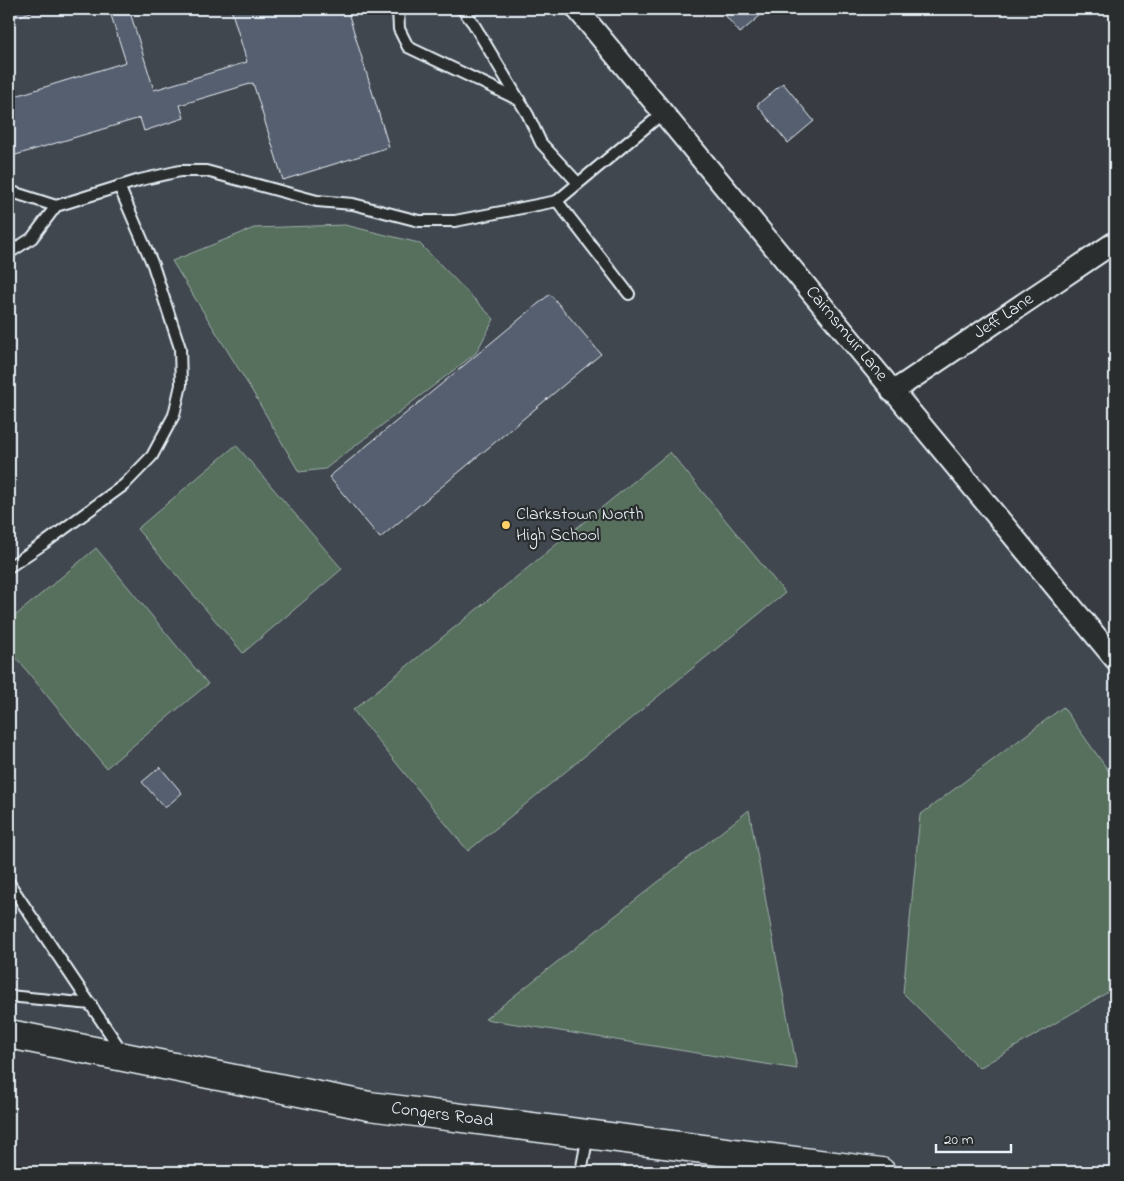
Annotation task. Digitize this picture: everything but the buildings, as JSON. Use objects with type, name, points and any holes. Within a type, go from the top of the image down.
[{"type":"street","name":"Cairnsmuir Lane","points":[[577,9],[892,392],[1115,659]]},
{"type":"street","name":"Jeff Lane","points":[[892,392],[1115,242]]},
{"type":"street","name":"Congers Road","points":[[9,1034],[369,1106],[588,1134],[778,1165],[882,1172]]},
{"type":"lane","points":[[398,9],[399,29],[408,47],[519,100]]},
{"type":"lane","points":[[462,9],[473,23],[528,115],[541,143],[578,183]]},
{"type":"lane","points":[[9,191],[56,206],[140,180],[180,171],[206,171],[317,201],[353,204],[419,221],[455,221],[557,201],[663,113]]},
{"type":"lane","points":[[9,567],[124,485],[152,456],[174,414],[181,385],[180,348],[153,265],[119,186]]},
{"type":"lane","points":[[557,201],[629,294]]},
{"type":"lane","points":[[9,253],[32,238],[56,206]]},
{"type":"lane","points":[[9,883],[127,1058]]},
{"type":"lane","points":[[9,996],[91,1004]]},
{"type":"lane","points":[[581,1172],[588,1134]]},
{"type":"shaded area","name":"Clarkstown North High School","points":[[9,9],[576,9],[1115,659],[1115,1172],[879,1172],[9,1036]]},
{"type":"green space","points":[[345,225],[419,243],[494,319],[476,353],[325,469],[299,472],[251,389],[172,261],[254,228]]},
{"type":"green space","points":[[236,445],[342,569],[243,653],[137,529]]},
{"type":"green space","points":[[670,452],[785,593],[468,851],[353,710]]},
{"type":"green space","points":[[96,548],[208,684],[106,768],[9,649],[9,621]]},
{"type":"green space","points":[[1063,707],[1115,780],[1115,988],[979,1068],[903,993],[920,815]]},
{"type":"green space","points":[[749,810],[797,1069],[485,1019]]},
{"type":"place","name":"Clarkstown North High School","points":[[506,525]]}]
